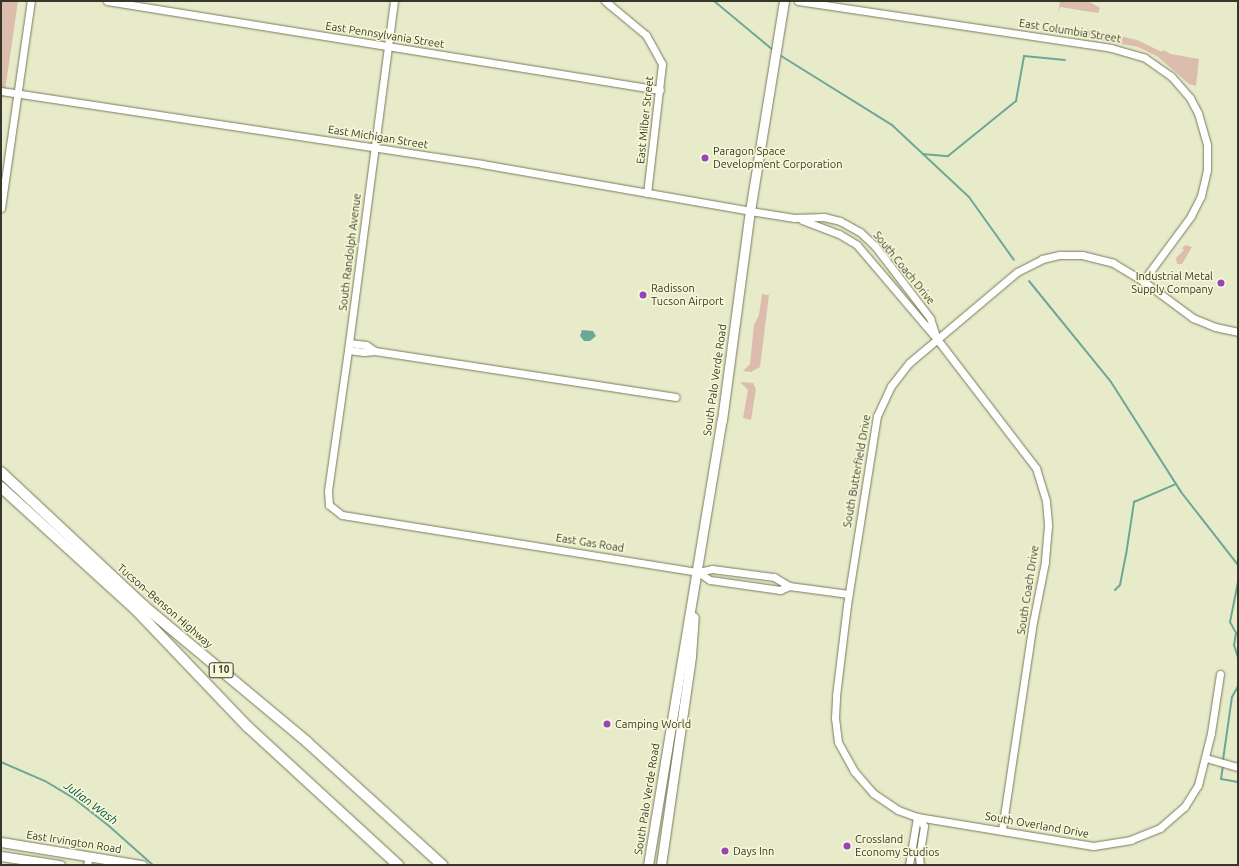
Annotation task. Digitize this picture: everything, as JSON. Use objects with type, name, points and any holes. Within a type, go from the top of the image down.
[{"type":"highway","name":"Tucson–Benson Highway","points":[[1,472],[144,606],[307,742],[442,865]]},
{"type":"highway","name":"Tucson–Benson Highway","points":[[1,486],[136,610],[248,727],[398,865]]},
{"type":"main road","name":"South Palo Verde Road","points":[[648,865],[698,572],[722,420],[750,211],[784,1]]},
{"type":"main road","name":"South Palo Verde Road","points":[[662,865],[692,656],[698,572]]},
{"type":"main road","points":[[678,687],[681,695],[676,729],[678,751]]},
{"type":"main road","name":"East Irvington Road","points":[[1,842],[88,861],[142,865]]},
{"type":"main road","points":[[1,856],[60,865]]},
{"type":"street","points":[[1,208],[31,1]]},
{"type":"street","name":"East Pennsylvania Street","points":[[107,1],[660,90]]},
{"type":"street","name":"South Randolph Avenue","points":[[329,505],[328,491],[349,346],[394,1]]},
{"type":"street","name":"East Milber Street","points":[[605,1],[646,35],[662,64],[647,193]]},
{"type":"street","name":"East Columbia Street","points":[[798,1],[1111,48],[1145,58],[1171,76],[1190,98],[1198,113],[1206,145],[1207,170],[1201,196],[1191,216],[1143,281]]},
{"type":"street","name":"East Michigan Street","points":[[1,91],[374,148],[750,211]]},
{"type":"street","name":"South Coach Drive","points":[[750,211],[794,218],[839,234],[851,241],[876,266],[937,339],[1036,468],[1046,501],[1048,526],[1044,569],[1033,622],[1002,830]]},
{"type":"street","name":"South Coach Drive","points":[[794,218],[824,217],[840,221],[860,232],[875,246],[930,318],[937,339]]},
{"type":"street","points":[[851,241],[860,232]]},
{"type":"street","name":"South Butterfield Drive","points":[[928,818],[917,817],[898,810],[873,793],[854,771],[838,742],[836,696],[848,594],[876,416],[891,386],[909,363],[1017,272],[1032,263],[1051,256],[1074,254],[1096,257],[1122,267],[1143,281]]},
{"type":"street","points":[[1143,281],[1193,318],[1215,327],[1238,332]]},
{"type":"street","points":[[349,346],[364,352],[375,351],[676,397]]},
{"type":"street","name":"East Gas Road","points":[[329,505],[342,515],[698,572],[712,569],[774,578],[789,586],[848,594]]},
{"type":"street","points":[[698,572],[710,580],[780,590],[789,586]]},
{"type":"street","name":"South Overland Drive","points":[[928,818],[1093,846],[1131,840],[1160,828],[1184,807],[1198,785],[1206,758],[1220,674]]},
{"type":"street","points":[[1206,758],[1238,767]]},
{"type":"street","points":[[909,865],[917,817]]},
{"type":"street","points":[[917,817],[924,826],[919,856],[921,865]]},
{"type":"street","points":[[921,865],[928,818]]},
{"type":"shaded area","points":[[1,1],[18,1],[4,97],[1,97]]},
{"type":"shaded area","points":[[1060,1],[1088,1],[1100,8],[1098,13],[1060,7],[1058,14]]},
{"type":"shaded area","points":[[1059,27],[1108,33],[1137,40],[1162,52],[1163,50],[1171,54],[1199,59],[1196,86],[1189,84],[1157,56],[1138,47],[1058,32]]},
{"type":"shaded area","points":[[1186,245],[1192,247],[1182,264],[1177,264],[1176,258],[1184,250],[1182,248]]},
{"type":"shaded area","points":[[762,294],[769,295],[760,367],[751,372],[743,371],[750,364],[754,325],[759,315]]},
{"type":"shaded area","points":[[740,382],[753,383],[756,389],[751,420],[743,418],[748,390]]},
{"type":"water","points":[[582,330],[593,331],[596,336],[590,341],[584,341],[580,336]]},
{"type":"waterway","points":[[714,1],[773,50]]},
{"type":"waterway","points":[[778,54],[892,125],[969,197],[1014,260]]},
{"type":"waterway","points":[[923,154],[948,156],[1016,101],[1024,56],[1065,60]]},
{"type":"waterway","points":[[1029,281],[1111,382],[1181,492],[1238,565]]},
{"type":"waterway","points":[[1115,590],[1120,585],[1134,502],[1176,484]]},
{"type":"waterway","points":[[1238,582],[1230,622],[1236,633],[1234,645],[1238,657]]},
{"type":"waterway","points":[[1223,760],[1232,697],[1238,686]]},
{"type":"waterway","name":"Julian Wash","points":[[1,762],[45,781],[72,797],[109,826],[153,865]]},
{"type":"waterway","points":[[1223,765],[1221,779],[1238,782]]},
{"type":"place","name":"Paragon Space Development Corporation","points":[[705,158]]},
{"type":"place","name":"Industrial Metal Supply Company","points":[[1221,283]]},
{"type":"place","name":"Radisson Tucson Airport","points":[[643,295]]},
{"type":"place","name":"Camping World","points":[[607,724]]},
{"type":"place","name":"Crossland Economy Studios","points":[[847,846]]},
{"type":"place","name":"Days Inn","points":[[725,851]]}]
